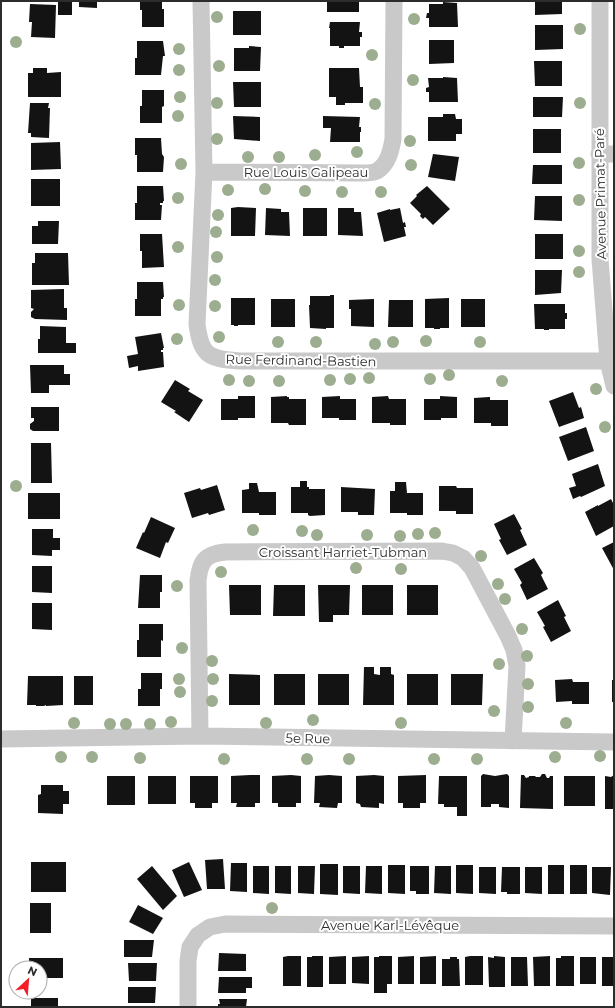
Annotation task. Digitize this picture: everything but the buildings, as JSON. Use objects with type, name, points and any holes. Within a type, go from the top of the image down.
[{"type":"street","name":"Rue Ferdinand-Bastien","points":[[201,1],[204,172],[197,324],[199,340],[203,348],[216,359],[248,361],[608,361]]},
{"type":"street","name":"Rue Louis Galipeau","points":[[204,172],[376,172],[384,164],[391,152],[393,139],[394,1]]},
{"type":"street","name":"Avenue Primat-Paré","points":[[600,1],[606,154],[600,259],[608,361],[614,386]]},
{"type":"street","name":"Croissant Harriet-Tubman","points":[[200,736],[198,580],[199,569],[204,559],[214,554],[224,552],[442,551],[454,553],[463,558],[472,568],[514,650],[517,666],[512,741]]},
{"type":"street","name":"5e Rue","points":[[1,739],[200,736],[614,742]]},
{"type":"street","name":"Avenue Karl-Lévêque","points":[[188,1007],[188,961],[190,947],[198,935],[210,927],[225,924],[614,926]]}]
